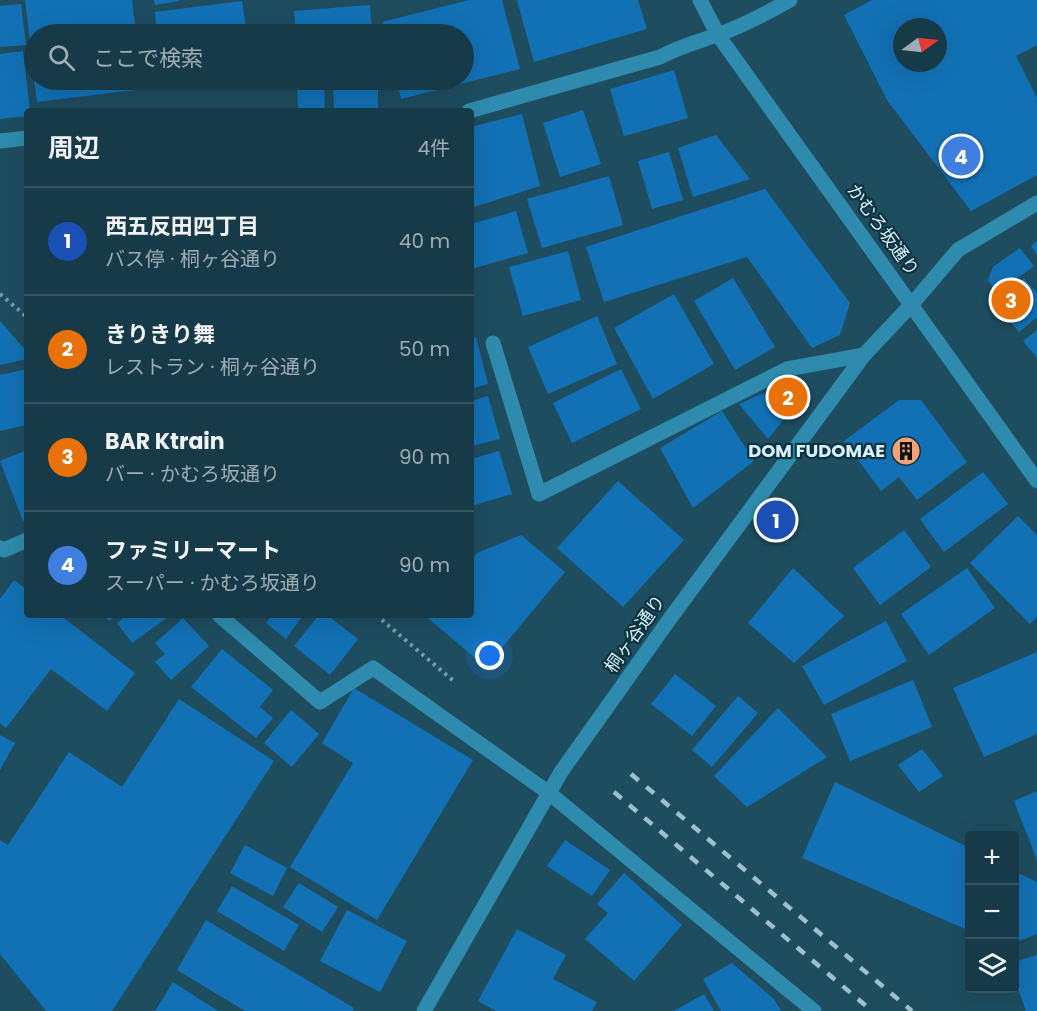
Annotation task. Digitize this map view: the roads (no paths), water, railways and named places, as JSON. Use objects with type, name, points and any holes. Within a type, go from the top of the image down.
[{"type":"street","name":"かむろ坂通り","points":[[700,0],[718,34],[1037,481]]},
{"type":"street","points":[[474,110],[660,57],[678,47],[765,15],[790,0]]},
{"type":"street","points":[[0,141],[24,138]]},
{"type":"street","name":"桐ヶ谷通り","points":[[424,1011],[561,772],[669,620],[864,355],[958,250],[1037,203]]},
{"type":"street","points":[[493,344],[539,494],[787,369],[864,355]]},
{"type":"street","points":[[0,548],[4,550],[24,541]]},
{"type":"street","points":[[222,618],[320,702],[373,668],[549,793],[814,1011]]},
{"type":"railway","points":[[631,774],[912,1011]]},
{"type":"railway","points":[[614,792],[872,1011]]},
{"type":"place","name":"ファミリーマート","points":[[961,156]]},
{"type":"place","name":"BAR Ktrain","points":[[1011,300]]},
{"type":"place","name":"きりきり舞","points":[[788,397]]},
{"type":"place","name":"DOM FUDOMAE","points":[[906,451]]},
{"type":"place","name":"西五反田四丁目","points":[[776,520]]}]
